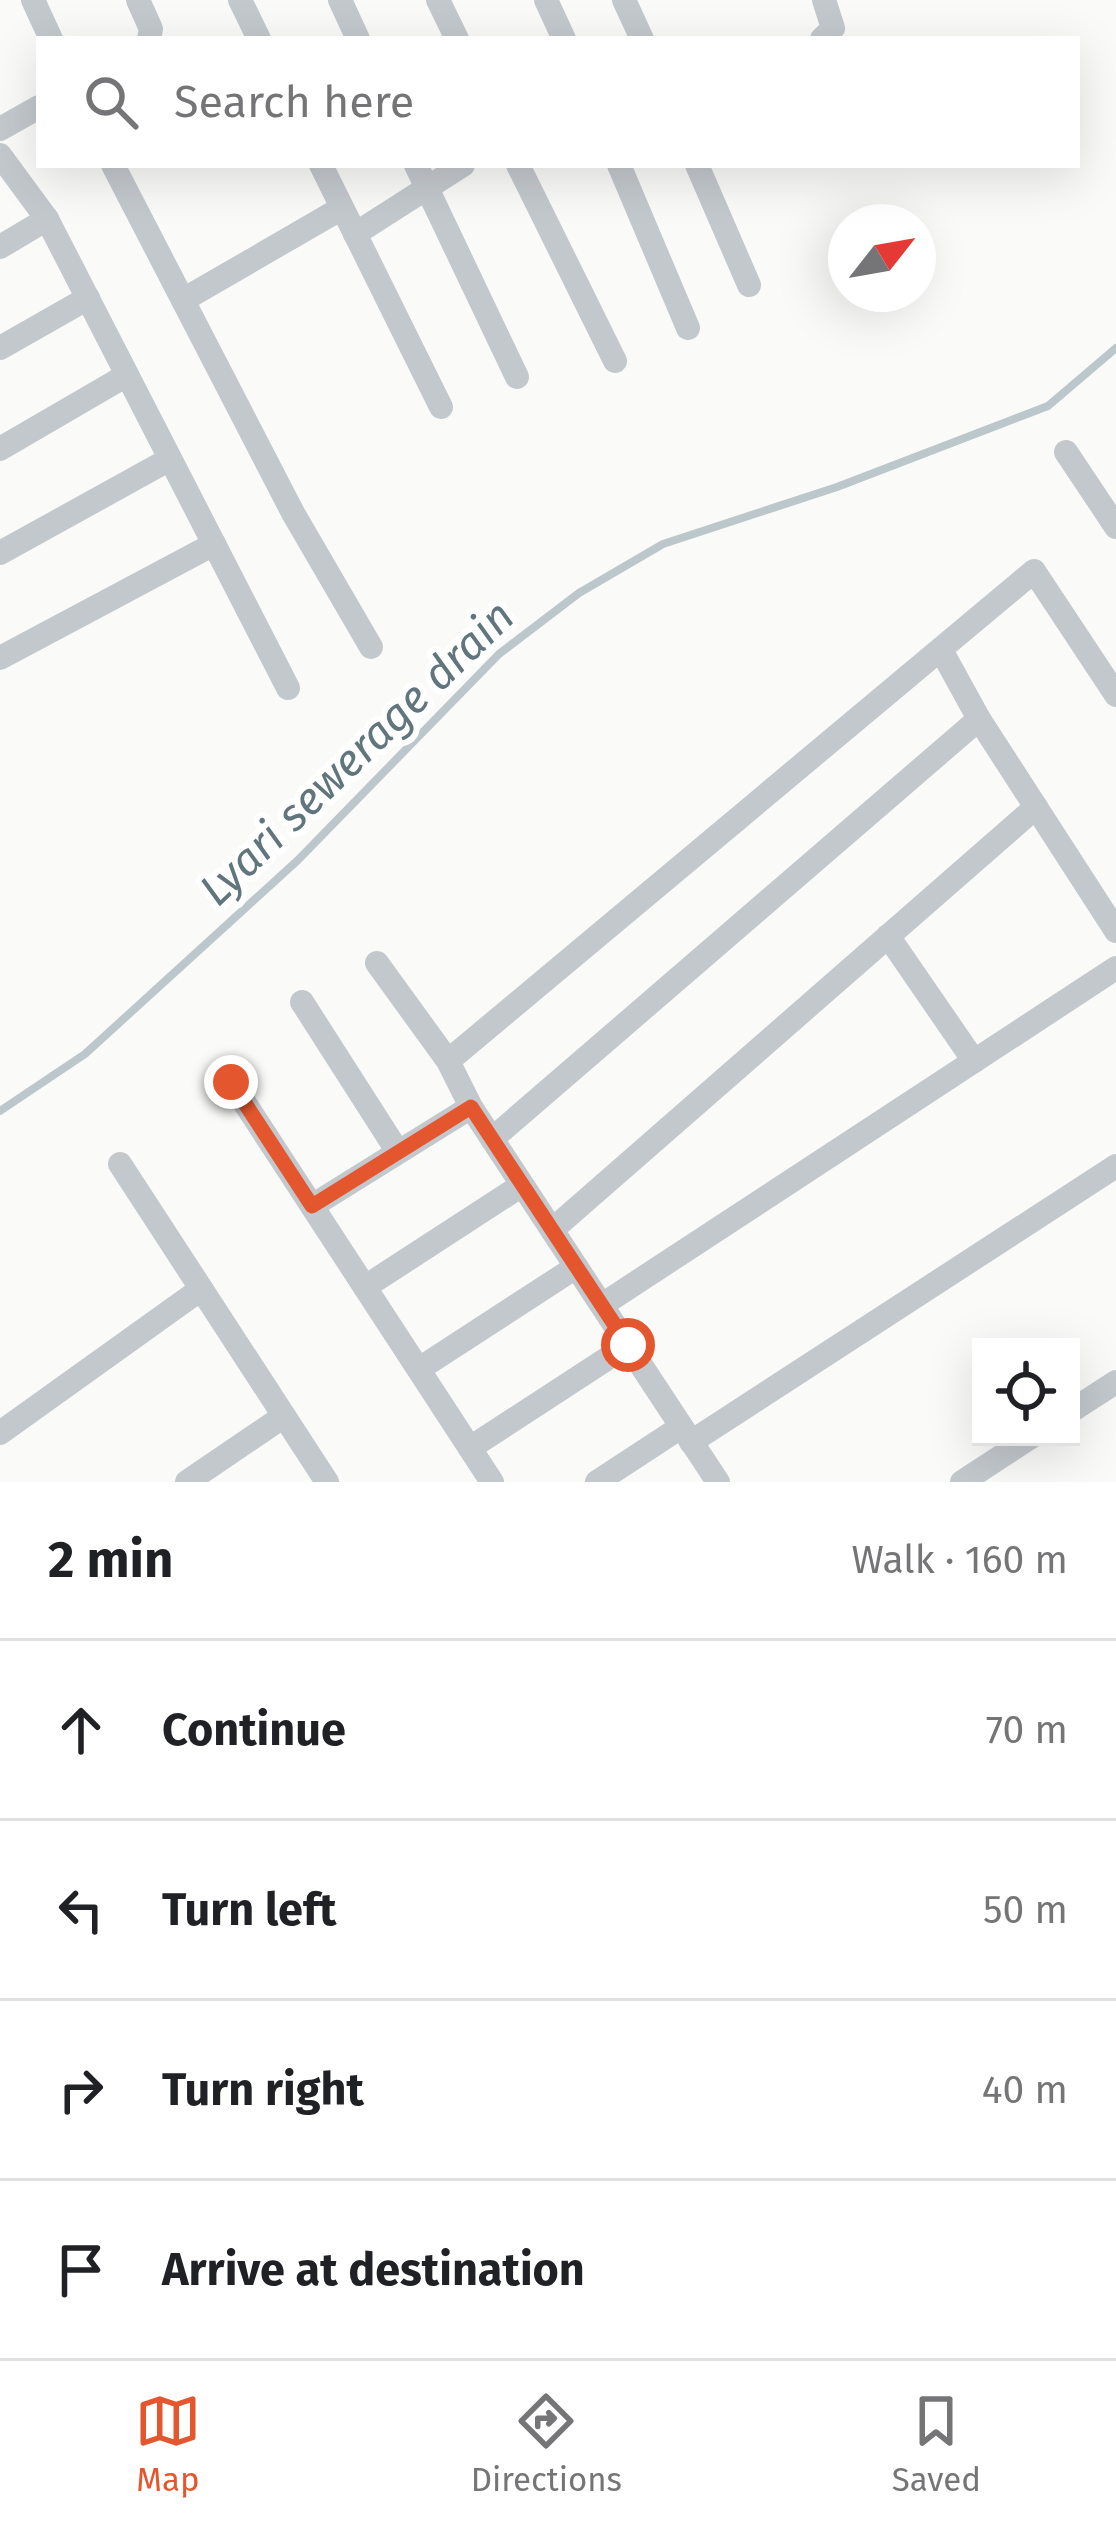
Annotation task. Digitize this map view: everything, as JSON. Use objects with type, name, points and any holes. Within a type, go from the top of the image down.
[{"type":"street","points":[[33,0],[50,36]]},
{"type":"street","points":[[138,0],[150,36]]},
{"type":"street","points":[[240,0],[258,36]]},
{"type":"street","points":[[340,0],[357,36]]},
{"type":"street","points":[[438,0],[456,36]]},
{"type":"street","points":[[546,0],[563,36]]},
{"type":"street","points":[[624,0],[641,36]]},
{"type":"street","points":[[824,0],[833,28],[825,36]]},
{"type":"street","points":[[0,129],[36,109]]},
{"type":"street","points":[[0,155],[47,219],[287,688]]},
{"type":"street","points":[[115,168],[293,513],[371,647]]},
{"type":"street","points":[[322,168],[440,407]]},
{"type":"street","points":[[355,233],[422,176],[452,168]]},
{"type":"street","points":[[519,168],[615,362]]},
{"type":"street","points":[[620,168],[688,328]]},
{"type":"street","points":[[698,168],[749,285]]},
{"type":"street","points":[[422,176],[517,377]]},
{"type":"street","points":[[183,300],[342,208]]},
{"type":"street","points":[[0,247],[47,219]]},
{"type":"street","points":[[0,348],[88,298]]},
{"type":"street","points":[[0,449],[127,375]]},
{"type":"street","points":[[1066,452],[1116,527]]},
{"type":"street","points":[[0,553],[170,459]]},
{"type":"street","points":[[0,658],[214,544]]},
{"type":"street","points":[[448,1061],[1034,571],[1116,695]]},
{"type":"street","points":[[941,650],[979,719],[1116,931]]},
{"type":"street","points":[[492,1139],[979,719]]},
{"type":"street","points":[[552,1230],[1036,807]]},
{"type":"street","points":[[888,936],[974,1061]]},
{"type":"street","points":[[376,963],[448,1061],[471,1107],[718,1482]]},
{"type":"street","points":[[602,1305],[1116,968]]},
{"type":"street","points":[[302,1002],[398,1152]]},
{"type":"street","points":[[231,1082],[492,1482]]},
{"type":"street","points":[[312,1206],[471,1107]]},
{"type":"street","points":[[120,1164],[327,1482]]},
{"type":"street","points":[[597,1482],[686,1435],[1116,1166]]},
{"type":"street","points":[[364,1287],[522,1185]]},
{"type":"street","points":[[419,1369],[576,1267]]},
{"type":"street","points":[[0,1432],[201,1289]]},
{"type":"street","points":[[470,1448],[628,1345]]},
{"type":"street","points":[[1080,1406],[1116,1382]]},
{"type":"street","points":[[187,1482],[284,1416]]},
{"type":"street","points":[[962,1482],[1017,1446]]},
{"type":"waterway","name":"Lyari sewerage drain","points":[[0,1111],[85,1054],[298,860],[499,654],[579,593],[663,544],[837,487],[1048,406],[1116,348]]},
{"type":"route","points":[[231,1082],[312,1206],[471,1107],[628,1345]]}]
